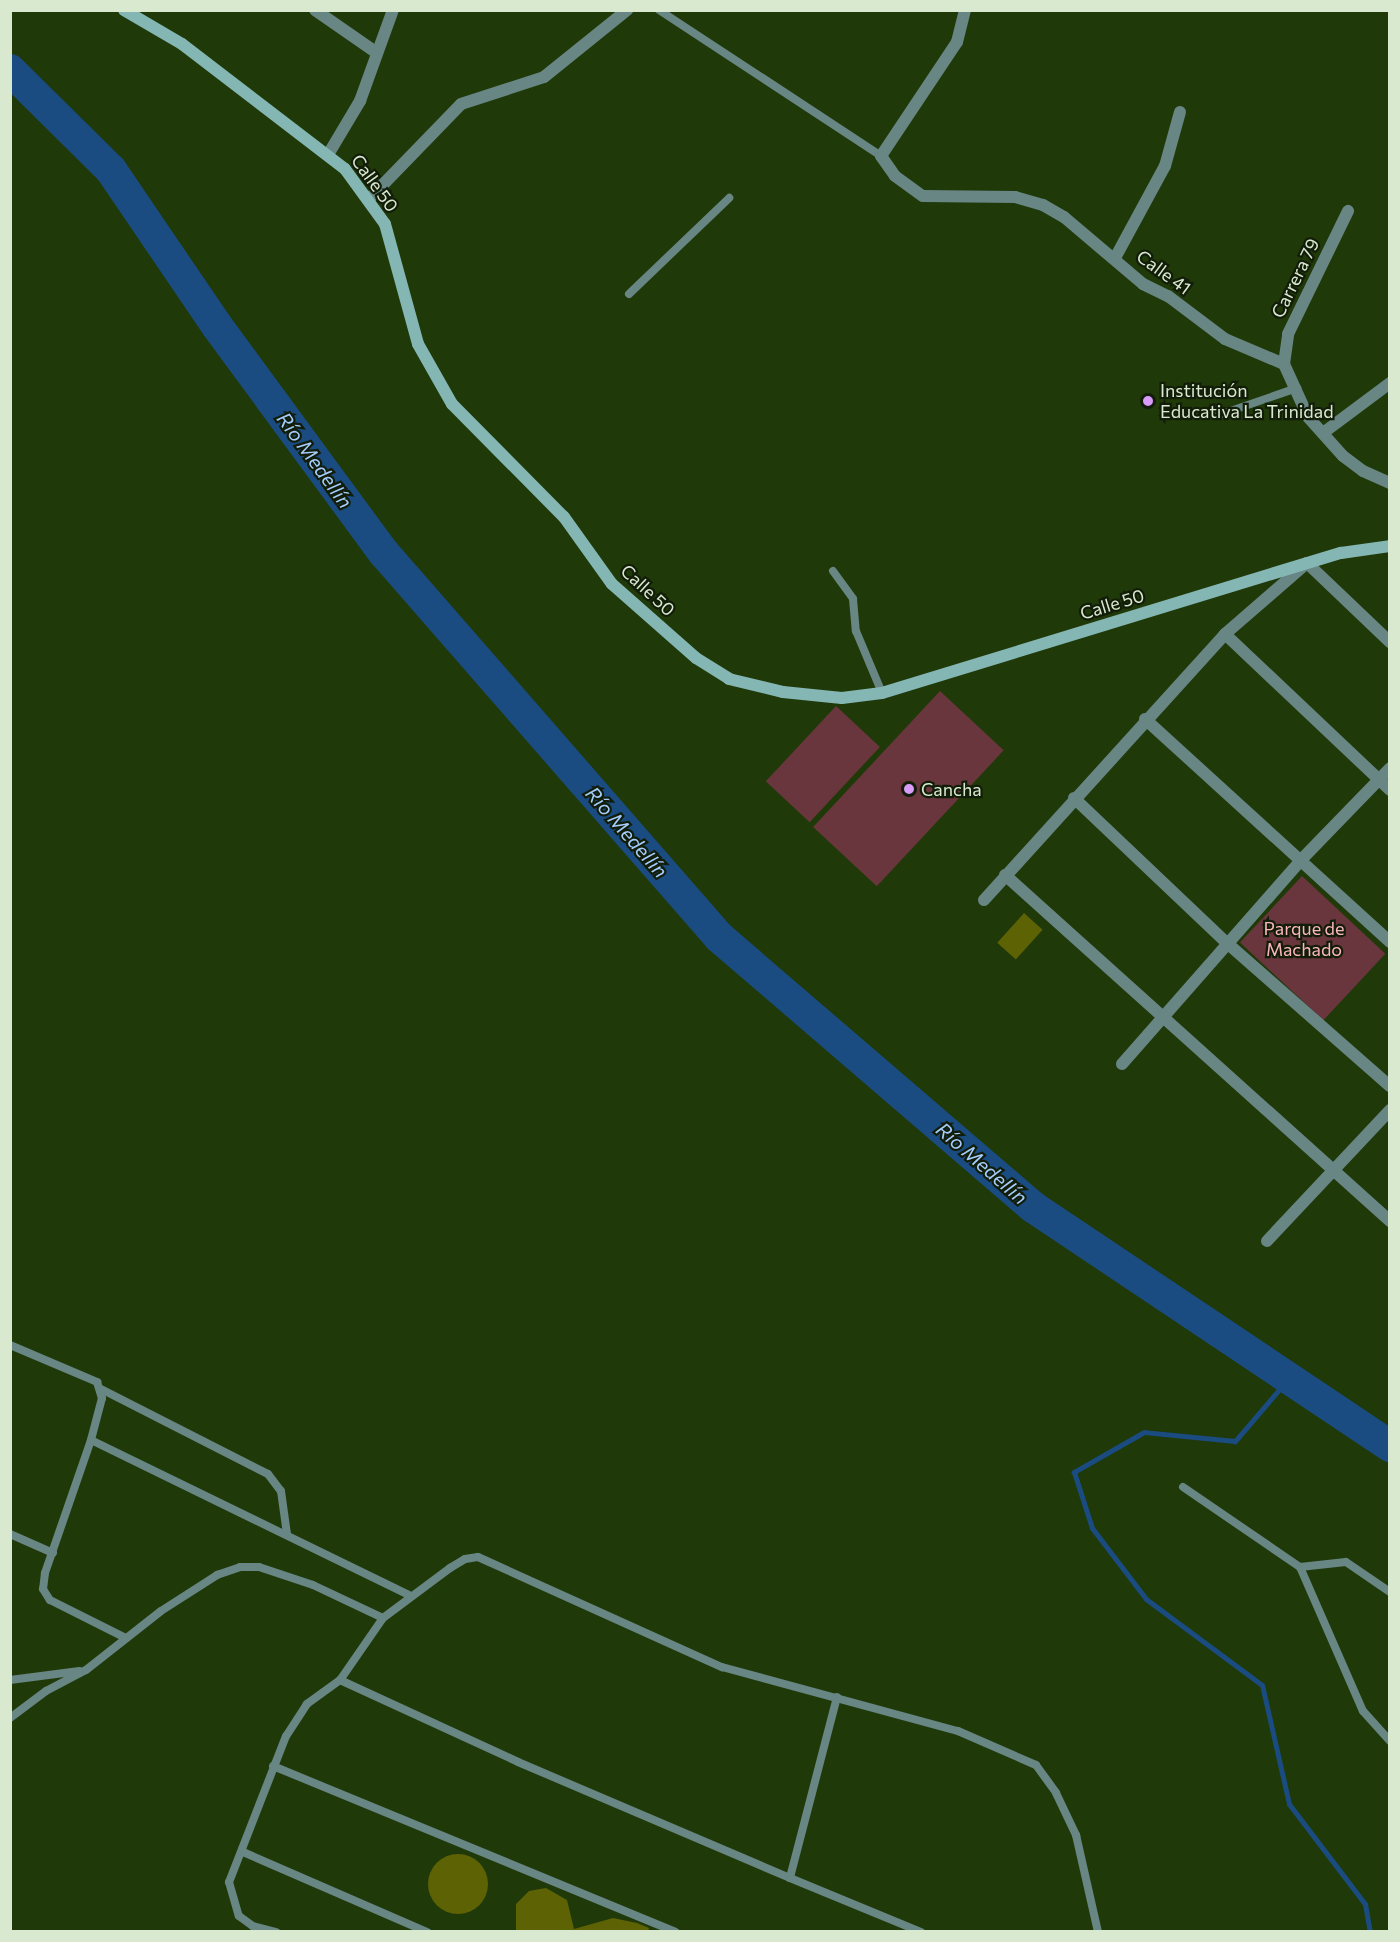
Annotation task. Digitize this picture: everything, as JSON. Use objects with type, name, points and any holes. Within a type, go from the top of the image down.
[{"type":"main road","name":"Calle 50","points":[[124,10],[182,44],[329,153],[369,199],[385,224],[418,344],[452,404],[564,517],[612,584],[696,658],[729,679],[783,692],[842,698],[882,693],[1307,563],[1389,546]]},
{"type":"street","points":[[315,10],[376,53]]},
{"type":"street","points":[[329,153],[360,101],[393,10]]},
{"type":"street","points":[[369,199],[461,104],[544,77],[627,10]]},
{"type":"street","points":[[881,156],[957,42],[965,10]]},
{"type":"street","points":[[1115,258],[1161,176],[1180,112]]},
{"type":"street","name":"Calle 41","points":[[881,156],[895,176],[923,196],[1029,200],[1064,217],[1143,284],[1167,296],[1226,339],[1284,364]]},
{"type":"street","name":"Carrera 79","points":[[1284,364],[1288,334],[1348,211]]},
{"type":"street","points":[[1284,364],[1297,388],[1308,417],[1363,471],[1389,483]]},
{"type":"street","points":[[1323,433],[1389,383]]},
{"type":"street","points":[[984,900],[1145,719],[1225,634],[1307,563],[1389,642]]},
{"type":"street","points":[[1225,634],[1389,790]]},
{"type":"street","points":[[1145,719],[1389,942]]},
{"type":"street","points":[[1122,1064],[1160,1017],[1301,860],[1389,768]]},
{"type":"street","points":[[1074,798],[1227,943],[1389,1086]]},
{"type":"street","points":[[1005,875],[1389,1221]]},
{"type":"street","points":[[1267,1241],[1389,1110]]},
{"type":"lane","points":[[659,10],[881,156]]},
{"type":"lane","points":[[629,294],[729,198]]},
{"type":"lane","points":[[1216,416],[1297,388]]},
{"type":"lane","points":[[833,571],[853,599],[856,631],[882,693]]},
{"type":"lane","points":[[10,1345],[97,1382],[100,1389],[102,1398],[91,1440],[43,1589],[50,1600],[126,1638]]},
{"type":"lane","points":[[100,1389],[268,1474],[282,1491],[287,1534]]},
{"type":"lane","points":[[91,1440],[409,1595]]},
{"type":"lane","points":[[1183,1487],[1300,1568],[1363,1711],[1389,1740]]},
{"type":"lane","points":[[10,1534],[53,1553]]},
{"type":"lane","points":[[276,1932],[254,1926],[239,1916],[232,1902],[230,1882],[273,1766],[307,1704],[340,1680],[383,1618],[409,1595],[465,1558],[478,1557],[722,1667],[958,1731],[1036,1765],[1056,1793],[1076,1835],[1098,1932]]},
{"type":"lane","points":[[1300,1568],[1346,1562],[1389,1592]]},
{"type":"lane","points":[[10,1718],[46,1691],[86,1670],[126,1638],[209,1580],[240,1567],[259,1567],[313,1585],[383,1618]]},
{"type":"lane","points":[[10,1680],[86,1670]]},
{"type":"lane","points":[[340,1680],[518,1762],[921,1932]]},
{"type":"lane","points":[[790,1878],[837,1697]]},
{"type":"lane","points":[[273,1766],[675,1932]]},
{"type":"lane","points":[[243,1852],[427,1932]]},
{"type":"green space","name":"Cancha","points":[[940,691],[1004,750],[877,886],[813,827]]},
{"type":"green space","points":[[836,706],[880,747],[810,822],[766,781]]},
{"type":"green space","name":"Parque de Machado","points":[[1302,876],[1385,954],[1323,1020],[1240,943]]},
{"type":"building","points":[[1024,913],[1043,930],[1016,959],[997,943]]},
{"type":"building","points":[[458,1854],[479,1863],[488,1884],[479,1905],[458,1914],[437,1905],[428,1884],[437,1863]]},
{"type":"building","points":[[546,1888],[567,1900],[574,1929],[613,1918],[637,1923],[649,1928],[648,1932],[516,1932],[516,1904],[529,1891]]},
{"type":"waterway","name":"Río Medellín","points":[[10,70],[111,170],[217,326],[384,553],[719,937],[1033,1207],[1390,1446]]},
{"type":"waterway","points":[[1288,1379],[1235,1441],[1144,1432],[1074,1472],[1092,1528],[1146,1599],[1262,1685],[1289,1804],[1365,1904],[1370,1932]]},
{"type":"place","name":"Institución Educativa La Trinidad","points":[[1148,401]]},
{"type":"place","name":"Cancha","points":[[909,789]]}]
